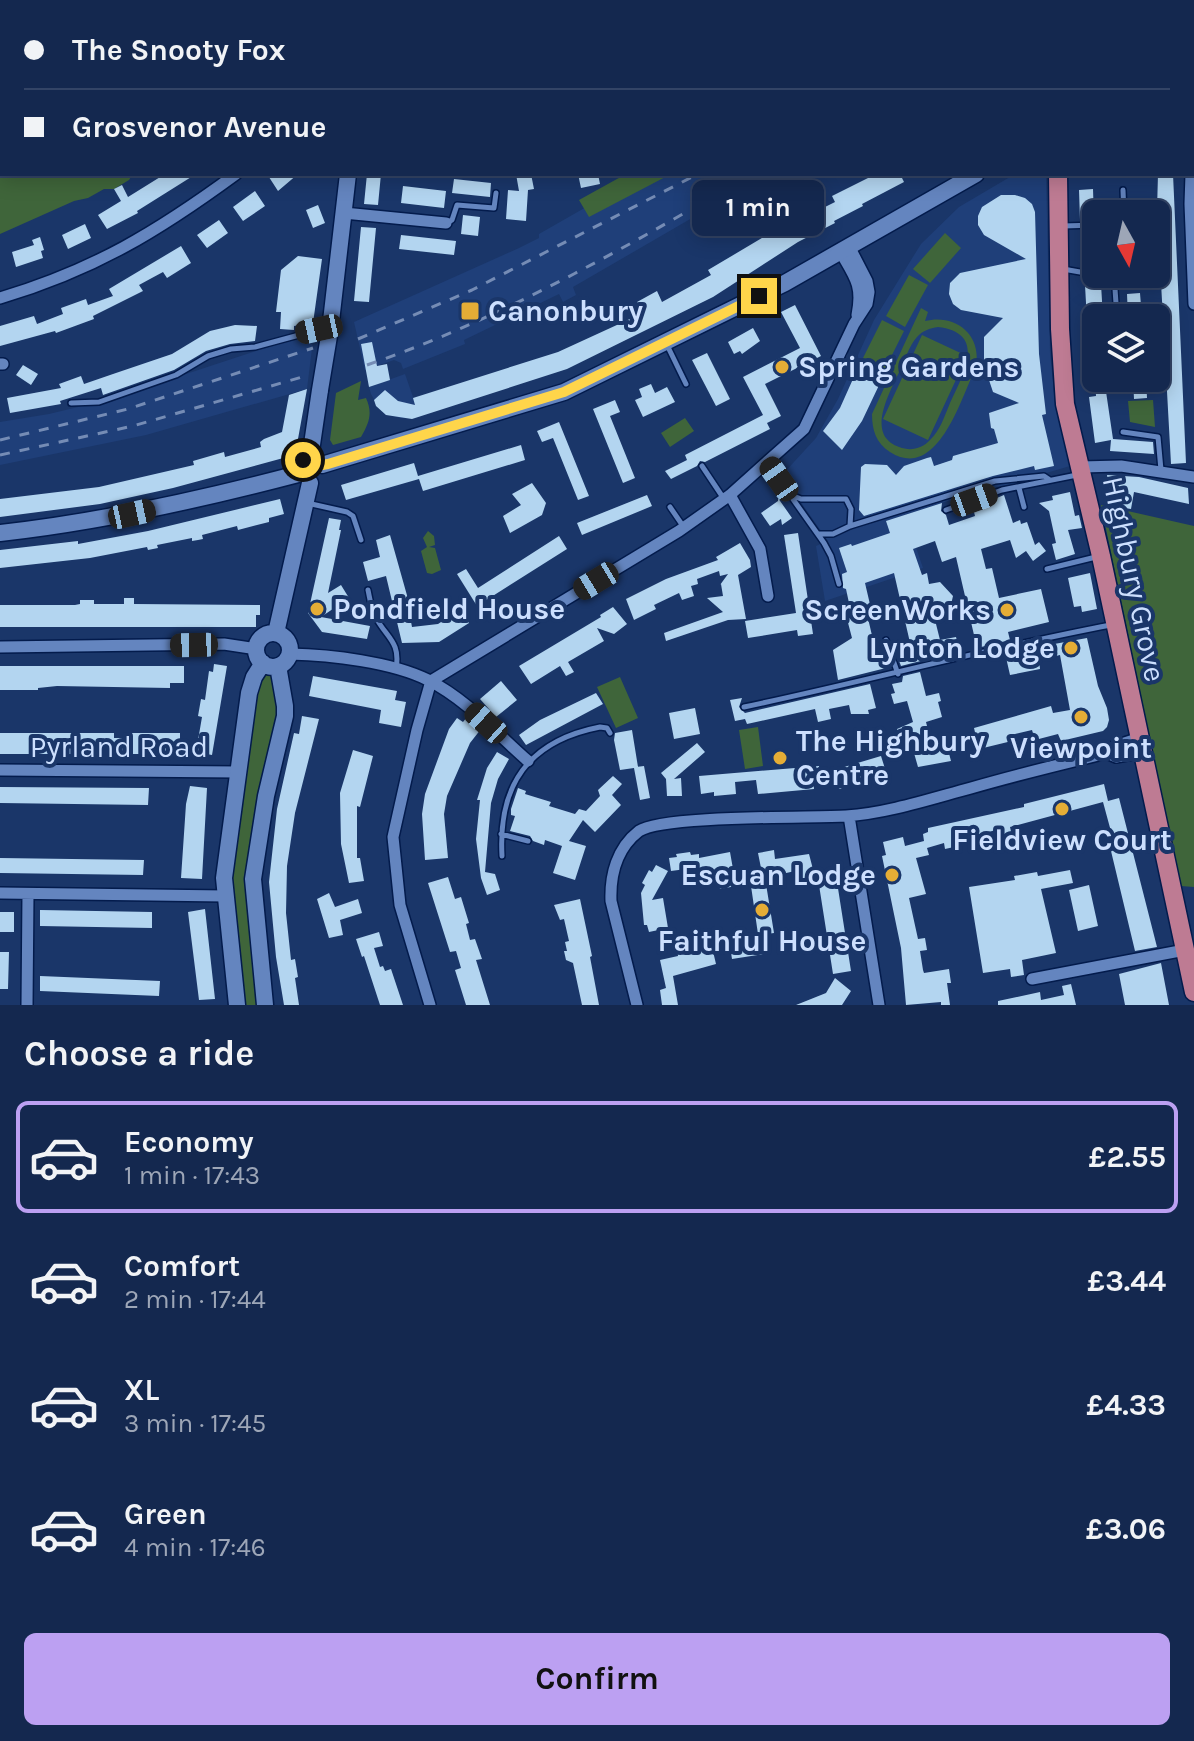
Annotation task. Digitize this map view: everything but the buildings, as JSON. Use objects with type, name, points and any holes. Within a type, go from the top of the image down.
[{"type":"main road","name":"Highbury Grove","points":[[1058,176],[1063,391],[1194,992]]},
{"type":"street","points":[[0,298],[54,282],[117,254],[233,176]]},
{"type":"street","points":[[316,462],[320,390],[348,176]]},
{"type":"street","points":[[276,633],[306,503],[300,463],[316,462],[564,392],[845,250],[973,176]]},
{"type":"street","points":[[1191,176],[1194,304]]},
{"type":"street","points":[[344,213],[446,223]]},
{"type":"street","points":[[430,1005],[400,905],[393,837],[431,681],[683,527],[768,464],[804,429],[854,324],[867,304],[867,281],[845,250]]},
{"type":"street","points":[[1081,471],[1103,465],[1161,470],[1194,477]]},
{"type":"street","points":[[0,533],[60,527],[132,514],[304,478]]},
{"type":"street","points":[[727,497],[760,549],[768,596]]},
{"type":"street","points":[[0,647],[224,644],[266,660],[283,664],[290,654],[287,640],[276,633],[262,637],[266,660],[285,706],[253,879],[265,1005]]},
{"type":"street","points":[[290,654],[331,657],[396,669],[431,681],[467,706],[528,761]]},
{"type":"street","points":[[237,1005],[225,896],[225,865],[250,687],[266,660]]},
{"type":"street","points":[[637,1005],[610,887],[620,852],[640,830],[666,824],[723,819],[849,816],[903,806],[1107,753],[1116,757],[1142,745]]},
{"type":"street","name":"Pyrland Road","points":[[0,770],[238,772]]},
{"type":"street","points":[[849,816],[879,1005]]},
{"type":"street","points":[[0,893],[225,896]]},
{"type":"street","points":[[27,1005],[28,894]]},
{"type":"street","points":[[1032,979],[1185,950]]},
{"type":"lane","points":[[1123,190],[1123,200]]},
{"type":"lane","points":[[446,223],[452,220],[457,205],[494,208],[496,193]]},
{"type":"lane","points":[[1058,226],[1082,225]]},
{"type":"lane","points":[[1058,270],[1082,272]]},
{"type":"lane","points":[[71,403],[99,402],[176,375],[208,356],[231,349],[255,347],[330,329]]},
{"type":"lane","points":[[666,342],[686,384]]},
{"type":"lane","points":[[1123,432],[1158,437],[1161,470]]},
{"type":"lane","points":[[768,464],[818,534],[831,556],[839,584]]},
{"type":"lane","points":[[702,466],[727,497]]},
{"type":"lane","points":[[946,510],[1002,490],[1081,471]]},
{"type":"lane","points":[[818,534],[833,534],[995,481],[1044,476],[1050,480]]},
{"type":"lane","points":[[1019,488],[1024,507]]},
{"type":"lane","points":[[790,495],[801,499],[846,499],[851,509],[850,526]]},
{"type":"lane","points":[[797,505],[796,501],[801,499]]},
{"type":"lane","points":[[306,503],[353,516],[361,540]]},
{"type":"lane","points":[[670,507],[683,527]]},
{"type":"lane","points":[[1047,569],[1101,556]]},
{"type":"lane","points":[[368,590],[373,613],[396,648],[396,669]]},
{"type":"lane","points":[[744,707],[898,674],[1020,643],[1116,625]]},
{"type":"lane","points":[[886,640],[898,674]]},
{"type":"lane","points":[[502,856],[501,834],[511,785],[528,761],[559,739],[600,727],[607,728],[610,733]]},
{"type":"lane","points":[[501,834],[528,841]]},
{"type":"shaded area","points":[[640,176],[765,176],[573,287],[576,295],[563,302],[559,294],[464,340],[465,344],[403,369],[401,363],[394,360],[365,370],[354,322],[519,248],[539,238],[539,234]]},
{"type":"shaded area","points":[[1012,176],[1046,176],[1050,353],[1055,403],[1070,466],[1036,476],[1037,482],[997,487],[905,515],[923,568],[825,601],[816,546],[828,541],[782,475],[816,438],[838,399],[874,320],[921,244],[959,207]]},
{"type":"shaded area","points":[[314,332],[307,389],[146,435],[0,465],[0,422],[107,400]]},
{"type":"shaded area","points":[[405,374],[420,417],[400,418],[387,414],[371,394],[369,387]]},
{"type":"green space","points":[[0,176],[132,176],[114,189],[104,189],[0,234]]},
{"type":"green space","points":[[622,176],[667,176],[589,217],[579,200]]},
{"type":"green space","points":[[945,233],[961,248],[930,283],[913,269]]},
{"type":"green space","points":[[909,275],[928,285],[905,327],[886,316]]},
{"type":"green space","points":[[921,308],[928,312],[925,321],[947,320],[957,324],[971,337],[977,357],[975,369],[954,416],[934,447],[921,456],[907,458],[890,452],[876,436],[872,414]],"holes":[[[938,327],[963,337],[967,346],[968,357],[961,380],[934,436],[917,448],[902,448],[890,442],[882,425],[891,390],[919,335]]]},
{"type":"green space","points":[[882,320],[904,331],[881,377],[859,366]]},
{"type":"green space","points":[[922,335],[967,356],[928,440],[883,419]]},
{"type":"green space","points":[[361,381],[358,400],[366,398],[369,408],[366,427],[361,437],[333,445],[330,440],[336,393]]},
{"type":"green space","points":[[1153,400],[1155,427],[1130,422],[1128,401]]},
{"type":"green space","points":[[685,418],[694,431],[670,447],[661,433]]},
{"type":"green space","points":[[1101,505],[1194,526],[1194,887],[1181,886]]},
{"type":"green space","points":[[428,531],[434,536],[435,545],[429,547],[435,548],[441,570],[432,574],[427,573],[421,551],[427,547],[423,538]]},
{"type":"green space","points":[[263,672],[274,674],[281,696],[259,807],[260,1005],[241,1005],[228,893],[254,688]]},
{"type":"green space","points":[[620,677],[638,718],[616,728],[597,687]]},
{"type":"green space","points":[[758,727],[763,766],[745,769],[739,730]]},
{"type":"railway","points":[[358,339],[472,290],[694,176]]},
{"type":"railway","points":[[367,365],[516,303],[612,254],[748,176]]},
{"type":"railway","points":[[0,440],[128,409],[313,348]]},
{"type":"railway","points":[[0,455],[133,426],[309,375]]},
{"type":"place","name":"Canonbury","points":[[470,311]]},
{"type":"place","name":"Spring Gardens","points":[[782,367]]},
{"type":"place","name":"Pondfield House","points":[[317,609]]},
{"type":"place","name":"ScreenWorks","points":[[1007,610]]},
{"type":"place","name":"Lynton Lodge","points":[[1071,648]]},
{"type":"place","name":"Viewpoint","points":[[1081,717]]},
{"type":"place","name":"The Highbury Centre","points":[[780,758]]},
{"type":"place","name":"Fieldview Court","points":[[1062,809]]},
{"type":"place","name":"Escuan Lodge","points":[[892,875]]},
{"type":"place","name":"Faithful House","points":[[762,910]]},
{"type":"route","points":[[303,460],[314,458],[322,465],[328,464],[564,392],[759,296]]}]
